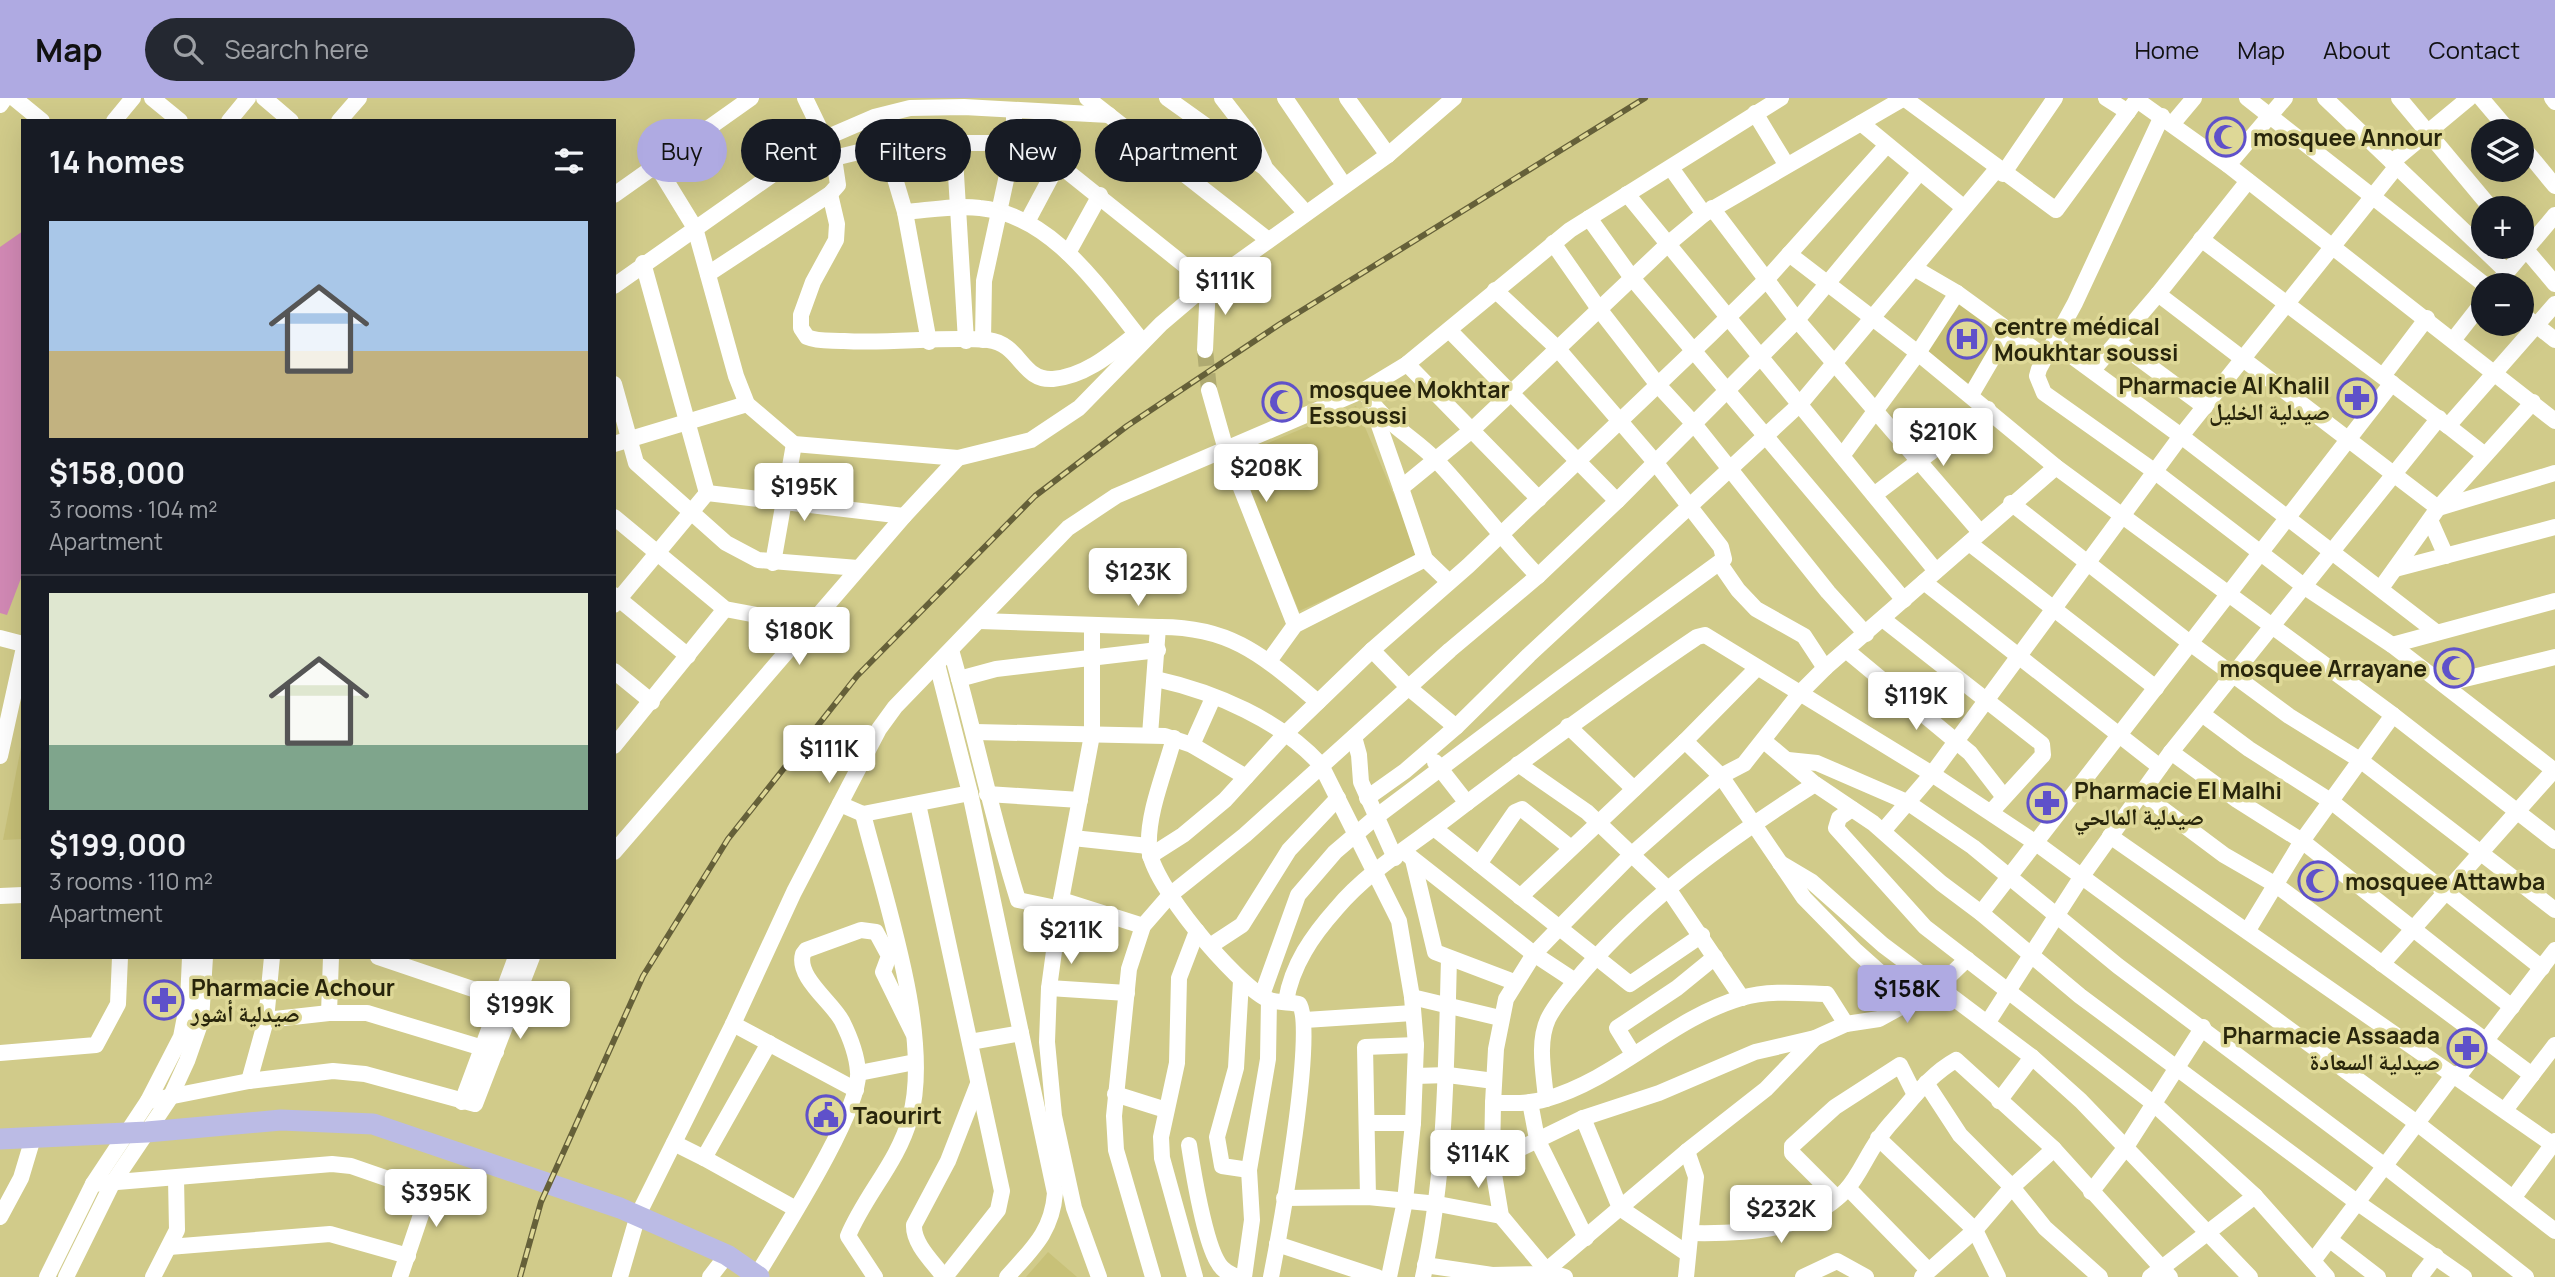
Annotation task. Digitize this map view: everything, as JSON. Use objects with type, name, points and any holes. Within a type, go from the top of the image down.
[{"type":"main road","points":[[0,1139],[137,1132],[281,1120],[359,1122],[536,1177],[638,1215],[727,1255],[758,1276]]},
{"type":"street","points":[[0,105],[5,98]]},
{"type":"street","points":[[14,98],[40,119]]},
{"type":"street","points":[[116,119],[134,98]]},
{"type":"street","points":[[152,98],[178,119]]},
{"type":"street","points":[[231,119],[248,98]]},
{"type":"street","points":[[264,98],[289,119]]},
{"type":"street","points":[[341,119],[359,98]]},
{"type":"street","points":[[722,119],[751,98]]},
{"type":"street","points":[[805,98],[814,119]]},
{"type":"street","points":[[1087,98],[1267,239]]},
{"type":"street","points":[[1167,98],[1265,168],[1305,212]]},
{"type":"street","points":[[1285,98],[1344,185]]},
{"type":"street","points":[[1347,98],[1388,155]]},
{"type":"street","points":[[1429,98],[1437,115]]},
{"type":"street","points":[[830,194],[838,233],[806,298],[800,323],[803,333],[821,340],[974,340],[1003,343],[1014,351],[1034,375],[1051,379],[1083,371],[1140,338],[1267,239],[1388,155],[1454,98]]},
{"type":"street","points":[[620,1277],[638,1215],[733,1024],[793,892],[879,729],[895,707],[979,621],[1085,515],[1154,478],[1364,390],[1407,364],[1553,243],[1588,218],[1781,98]]},
{"type":"street","points":[[1401,488],[1473,429],[1668,244],[1708,211],[1904,98],[2056,211],[2134,103]]},
{"type":"street","points":[[1367,798],[1456,727],[1529,655],[1800,404],[1963,207],[2000,171],[2055,98]]},
{"type":"street","points":[[2106,98],[2134,103],[2168,119],[2454,339],[2555,421]]},
{"type":"street","points":[[2194,98],[2168,119],[2037,376],[2044,393],[2154,471],[2305,587],[2392,645],[2554,770],[2382,964]]},
{"type":"street","points":[[2247,98],[2471,274]]},
{"type":"street","points":[[2228,165],[2286,98]]},
{"type":"street","points":[[2325,98],[2506,271],[2515,259]]},
{"type":"street","points":[[2399,98],[2481,196]]},
{"type":"street","points":[[1883,831],[1932,774],[2154,471],[2372,198],[2395,164],[2427,132],[2469,98]]},
{"type":"street","points":[[2481,98],[2499,119]]},
{"type":"street","points":[[2552,98],[2555,102]]},
{"type":"street","points":[[1232,101],[1265,168]]},
{"type":"street","points":[[841,131],[863,121],[910,108],[964,107],[1014,112],[1108,115]]},
{"type":"street","points":[[1014,112],[1014,119]]},
{"type":"street","points":[[1755,113],[1786,164]]},
{"type":"street","points":[[1861,123],[1963,207]]},
{"type":"street","points":[[1073,838],[1149,851],[1203,819],[1371,650],[1539,499],[1693,352],[1765,281],[1887,145]]},
{"type":"street","points":[[2534,161],[2555,186]]},
{"type":"street","points":[[1671,167],[1920,463],[1974,537],[2055,609],[2156,688]]},
{"type":"street","points":[[1153,1277],[1116,1150],[1115,1094],[1127,993],[1133,950],[1143,926],[1170,895],[1245,835],[1321,765],[1538,576],[1617,501],[1797,320],[1920,172]]},
{"type":"street","points":[[616,194],[637,179]]},
{"type":"street","points":[[1081,181],[1208,284]]},
{"type":"street","points":[[2093,370],[2248,181]]},
{"type":"street","points":[[667,182],[695,228],[736,376],[747,404],[794,444],[958,458],[1015,446],[1044,433],[1096,394],[1140,338]]},
{"type":"street","points":[[616,284],[761,182]]},
{"type":"street","points":[[708,274],[830,194],[838,182]]},
{"type":"street","points":[[896,182],[905,212],[929,342]]},
{"type":"street","points":[[956,182],[974,340]]},
{"type":"street","points":[[974,340],[1005,182]]},
{"type":"street","points":[[1027,222],[1048,182]]},
{"type":"street","points":[[1627,194],[1874,495],[1930,576],[2019,657],[2160,767]]},
{"type":"street","points":[[1068,253],[1100,195]]},
{"type":"street","points":[[905,212],[958,207],[998,211],[1027,222],[1068,253],[1140,338]]},
{"type":"street","points":[[2534,237],[2555,215]]},
{"type":"street","points":[[1588,218],[1632,278],[1693,352],[1729,391],[1904,600]]},
{"type":"street","points":[[2201,239],[2485,455]]},
{"type":"street","points":[[1553,243],[1599,309],[1658,385],[1694,424],[1828,592],[1866,634]]},
{"type":"street","points":[[1789,254],[1919,353],[2056,467],[2393,715],[2555,841]]},
{"type":"street","points":[[2534,259],[2555,284]]},
{"type":"street","points":[[643,263],[685,422],[708,493]]},
{"type":"street","points":[[1914,268],[1957,293],[2009,330],[2093,370],[2436,632]]},
{"type":"street","points":[[1205,350],[1208,284]]},
{"type":"street","points":[[1244,1277],[1252,1220],[1249,1170],[1268,1059],[1266,998],[1298,895],[1335,852],[1376,817],[1720,564],[1725,556],[1721,547],[1688,508],[1655,462],[1558,348],[1495,290]]},
{"type":"street","points":[[1842,456],[1919,353],[1957,293]]},
{"type":"street","points":[[2158,294],[2394,476],[2434,514],[2446,556]]},
{"type":"street","points":[[1988,1022],[2081,876],[2171,752],[2394,476],[2443,422],[2496,372],[2555,304]]},
{"type":"street","points":[[2454,339],[2471,317]]},
{"type":"street","points":[[1982,913],[2226,594],[2288,520],[2349,440],[2427,318]]},
{"type":"street","points":[[2534,323],[2555,340]]},
{"type":"street","points":[[1449,330],[1617,501]]},
{"type":"street","points":[[1970,395],[2009,330]]},
{"type":"street","points":[[2116,342],[2204,407]]},
{"type":"street","points":[[1407,364],[1539,499]]},
{"type":"street","points":[[1209,390],[1226,450],[1295,625]]},
{"type":"street","points":[[1364,390],[1425,559],[1449,582]]},
{"type":"street","points":[[616,398],[622,442],[640,468],[740,553],[773,563],[858,568]]},
{"type":"street","points":[[2381,588],[2434,514],[2533,402]]},
{"type":"street","points":[[622,442],[747,404]]},
{"type":"street","points":[[1372,406],[1436,460],[1499,536],[1538,576]]},
{"type":"street","points":[[1874,495],[1988,410]]},
{"type":"street","points":[[773,563],[794,444]]},
{"type":"street","points":[[618,841],[958,458]]},
{"type":"street","points":[[1565,1277],[1546,1271],[1501,1216],[1492,1162],[1494,1081],[1500,1018],[1514,982],[1534,954],[1630,856],[1721,776],[1744,764],[1801,693],[1825,668],[1884,620],[2011,503],[2056,467]]},
{"type":"street","points":[[2434,514],[2555,472]]},
{"type":"street","points":[[708,493],[904,516]]},
{"type":"street","points":[[688,656],[616,599],[658,554],[708,493]]},
{"type":"street","points":[[2011,503],[2190,643],[2289,716],[2360,760],[2555,910]]},
{"type":"street","points":[[616,519],[726,609],[810,625]]},
{"type":"street","points":[[2395,569],[2555,527]]},
{"type":"street","points":[[1269,661],[1295,625],[1425,559]]},
{"type":"street","points":[[1720,564],[1738,590],[1756,608],[1804,636],[1825,668]]},
{"type":"street","points":[[2392,645],[2555,601]]},
{"type":"street","points":[[616,744],[726,609]]},
{"type":"street","points":[[1884,620],[1987,699],[2039,741],[2043,748],[2040,760],[1991,812]]},
{"type":"street","points":[[979,621],[1158,627],[1216,632],[1269,661],[1318,702]]},
{"type":"street","points":[[1092,625],[1092,735],[1061,905],[1049,988],[1046,1042],[1054,1116],[1073,1209],[1099,1277]]},
{"type":"street","points":[[1150,735],[1158,627]]},
{"type":"street","points":[[1286,1001],[1293,970],[1314,936],[1337,907],[1375,873],[1404,856],[1434,828],[1568,726],[1697,637],[1710,637],[1756,669],[1801,693],[1932,774],[2036,843],[2418,1124],[2555,1230]]},
{"type":"street","points":[[0,638],[21,643]]},
{"type":"street","points":[[951,650],[1018,900],[1061,905],[1143,926]]},
{"type":"street","points":[[959,679],[996,669],[1158,650]]},
{"type":"street","points":[[1371,650],[1409,688],[1456,727]]},
{"type":"street","points":[[1846,650],[1956,739],[2004,797]]},
{"type":"street","points":[[2444,684],[2555,657]]},
{"type":"street","points":[[0,757],[21,661]]},
{"type":"street","points":[[937,664],[970,793],[1055,1193],[1054,1215],[1046,1231],[1007,1277]]},
{"type":"street","points":[[1520,897],[1685,741],[1756,669]]},
{"type":"street","points":[[616,673],[652,702]]},
{"type":"street","points":[[1156,679],[1190,687],[1287,732],[1321,765],[1399,920],[1413,1005],[1416,1045],[1413,1124],[1405,1201],[1389,1277]]},
{"type":"street","points":[[1192,745],[1213,698]]},
{"type":"street","points":[[2202,714],[2249,749],[2332,802],[2443,893],[2542,968]]},
{"type":"street","points":[[2248,930],[2302,841],[2393,715]]},
{"type":"street","points":[[1568,726],[1634,789]]},
{"type":"street","points":[[975,732],[1150,735],[1174,738],[1192,745],[1246,777]]},
{"type":"street","points":[[1354,737],[1367,798],[1376,817],[1404,856],[1534,954],[1575,981]]},
{"type":"street","points":[[1174,738],[1149,851],[1170,895],[1241,981],[1266,998],[1301,1006],[1305,1020],[1297,1111],[1271,1277]]},
{"type":"street","points":[[1685,741],[1721,776],[1804,898],[1856,951],[1912,1001]]},
{"type":"street","points":[[1764,741],[1815,784],[1883,831],[1941,883],[1982,913],[2080,996],[2358,1203],[2464,1277]]},
{"type":"street","points":[[1427,752],[1466,803]]},
{"type":"street","points":[[2171,752],[2237,800],[2302,841],[2512,1007]]},
{"type":"street","points":[[1787,760],[1818,763],[1907,802],[2011,877],[2118,966],[2203,1027],[2526,1277]]},
{"type":"street","points":[[1518,764],[1598,822],[1630,856],[1669,890],[1702,935],[1742,998]]},
{"type":"street","points":[[1586,1238],[1537,1139],[1544,1034],[1551,1014],[1597,956],[1669,890],[1754,822],[1815,784]]},
{"type":"street","points":[[840,804],[863,814],[970,793]]},
{"type":"street","points":[[988,793],[1080,800]]},
{"type":"street","points":[[2140,793],[2224,855],[2276,885],[2532,1075]]},
{"type":"street","points":[[1210,946],[1242,925],[1289,850],[1338,798]]},
{"type":"street","points":[[918,804],[970,1042],[1002,1201],[945,1277],[918,1242],[914,1224],[938,1182],[978,1084]]},
{"type":"street","points":[[1479,864],[1515,812],[1522,809],[1571,848]]},
{"type":"street","points":[[1852,809],[1839,818],[1836,828],[1925,926],[2009,990],[2063,1036],[2153,1103],[2255,1196],[2323,1276]]},
{"type":"street","points":[[863,814],[911,1005],[915,1062],[915,1094],[901,1144],[848,1236],[875,1277]]},
{"type":"street","points":[[1434,828],[1630,984],[1702,935]]},
{"type":"street","points":[[2110,836],[2554,1142],[2514,1196]]},
{"type":"street","points":[[1404,856],[1434,948],[1449,959],[1514,982]]},
{"type":"street","points":[[1780,863],[1812,882],[1883,945],[2032,1057],[2126,1147],[2250,1277]]},
{"type":"street","points":[[0,896],[21,895]]},
{"type":"street","points":[[758,1276],[853,1105],[857,1081],[842,1021],[804,971],[801,958],[806,950],[862,930],[876,932],[889,956],[883,972],[913,1033]]},
{"type":"street","points":[[1195,1277],[1162,1158],[1161,1137],[1177,1063],[1179,978],[1197,931]]},
{"type":"street","points":[[2313,1261],[2555,950]]},
{"type":"street","points":[[1633,1054],[1617,1028],[1677,988],[1715,957]]},
{"type":"street","points":[[0,1053],[96,1045],[118,1004],[120,959]]},
{"type":"street","points":[[66,1277],[137,1132],[148,1101],[181,1037],[188,1001],[190,959]]},
{"type":"street","points":[[47,1277],[93,1184],[170,1098],[201,1021],[205,959]]},
{"type":"street","points":[[249,1081],[266,1020],[272,959]]},
{"type":"street","points":[[329,1013],[331,959]]},
{"type":"street","points":[[383,959],[507,1000]]},
{"type":"street","points":[[148,1101],[249,1081],[345,1071],[471,1105],[477,1102],[489,1050],[507,1000],[516,959]]},
{"type":"street","points":[[507,1000],[531,959]]},
{"type":"street","points":[[1449,959],[1448,1075],[1438,1204],[1424,1271],[1512,1276],[1536,1276],[1546,1271],[1687,1151],[1766,1089],[1815,1038]]},
{"type":"street","points":[[1492,1162],[1583,1118],[1660,1093],[1755,1052],[1815,1038],[1846,1024],[1867,1023],[1939,986],[1967,959]]},
{"type":"street","points":[[1241,981],[1236,1068],[1217,1137],[1222,1166],[1249,1170]]},
{"type":"street","points":[[1049,988],[1127,993]]},
{"type":"street","points":[[1493,1103],[1538,1100],[1571,1090],[1691,1018],[1742,998],[1784,992],[1827,994],[1846,1024]]},
{"type":"street","points":[[1305,1020],[1413,1005],[1448,1004],[1500,1018]]},
{"type":"street","points":[[266,1020],[329,1013],[368,1013],[489,1050]]},
{"type":"street","points":[[733,1024],[769,1043],[857,1081],[915,1062]]},
{"type":"street","points":[[2091,1192],[2126,1147],[2203,1027]]},
{"type":"street","points":[[970,1042],[1021,1033]]},
{"type":"street","points":[[704,1158],[769,1043]]},
{"type":"street","points":[[1368,1197],[1365,1047],[1416,1045]]},
{"type":"street","points":[[2505,1110],[2555,1045]]},
{"type":"street","points":[[1999,1101],[2032,1057]]},
{"type":"street","points":[[1691,1233],[1732,1234],[1772,1229],[1804,1219],[1842,1193],[1878,1138],[1920,1089],[1956,1060],[2054,1149],[2161,1274],[2205,1232],[2255,1196]]},
{"type":"street","points":[[2054,1149],[2012,1187],[1975,1230],[1925,1273],[1842,1193],[1792,1153],[1792,1146],[1835,1107],[1900,1065],[1960,1135],[2012,1187],[2045,1228],[2099,1277]]},
{"type":"street","points":[[1415,1076],[1448,1075],[1494,1081]]},
{"type":"street","points":[[1115,1094],[1166,1110]]},
{"type":"street","points":[[1583,1118],[1620,1208],[1688,1254]]},
{"type":"street","points":[[1368,1123],[1413,1124]]},
{"type":"street","points":[[0,1217],[21,1178],[33,1138]]},
{"type":"street","points":[[1878,1138],[1975,1230],[1998,1277]]},
{"type":"street","points":[[674,1143],[796,1209]]},
{"type":"street","points":[[1189,1145],[1198,1194],[1216,1258],[1226,1272],[1237,1277]]},
{"type":"street","points":[[1686,1277],[1696,1177],[1687,1151]]},
{"type":"street","points":[[93,1184],[342,1164],[422,1189],[427,1197],[400,1277]]},
{"type":"street","points":[[153,1277],[177,1230],[176,1178]]},
{"type":"street","points":[[1284,1198],[1368,1197],[1438,1204],[1501,1216]]},
{"type":"street","points":[[169,1247],[330,1234],[408,1256]]},
{"type":"street","points":[[2330,1240],[2378,1277]]},
{"type":"street","points":[[1277,1244],[1377,1277]]},
{"type":"street","points":[[710,1277],[727,1255]]},
{"type":"street","points":[[2420,1277],[2437,1256]]},
{"type":"street","points":[[1804,1277],[1837,1261],[1866,1277]]},
{"type":"shaded area","points":[[21,232],[21,578],[7,615],[0,613],[0,247]]},
{"type":"shaded area","name":"centre médical Moukhtar soussi","points":[[1965,295],[2008,325],[1977,389],[1924,353]]},
{"type":"shaded area","points":[[1356,406],[1420,557],[1299,611],[1235,457]]},
{"type":"shaded area","points":[[21,747],[21,839],[3,840]]},
{"type":"shaded area","points":[[1048,1252],[1077,1277],[1026,1277]]},
{"type":"tunnel","points":[[1205,350],[1209,390]]},
{"type":"railway","points":[[520,1277],[541,1202],[643,976],[728,839],[857,676],[1035,496],[1127,426],[1280,324],[1645,98]]},
{"type":"place","name":"mosquee Annour","points":[[2226,137]]},
{"type":"place","name":"centre médical Moukhtar soussi","points":[[1967,339]]},
{"type":"place","name":"Pharmacie Al Khalil صيدلية الخليل","points":[[2357,398]]},
{"type":"place","name":"mosquee Mokhtar Essoussi","points":[[1282,402]]},
{"type":"place","name":"mosquee Arrayane","points":[[2454,668]]},
{"type":"place","name":"Pharmacie El Malhi صيدلية المالحي","points":[[2047,803]]},
{"type":"place","name":"mosquee Attawba","points":[[2318,881]]},
{"type":"place","name":"Pharmacie Achour صيدلية أشور","points":[[164,1000]]},
{"type":"place","name":"Pharmacie Assaada صيدلية السعادة","points":[[2467,1048]]},
{"type":"place","name":"Taourirt","points":[[826,1115]]}]
